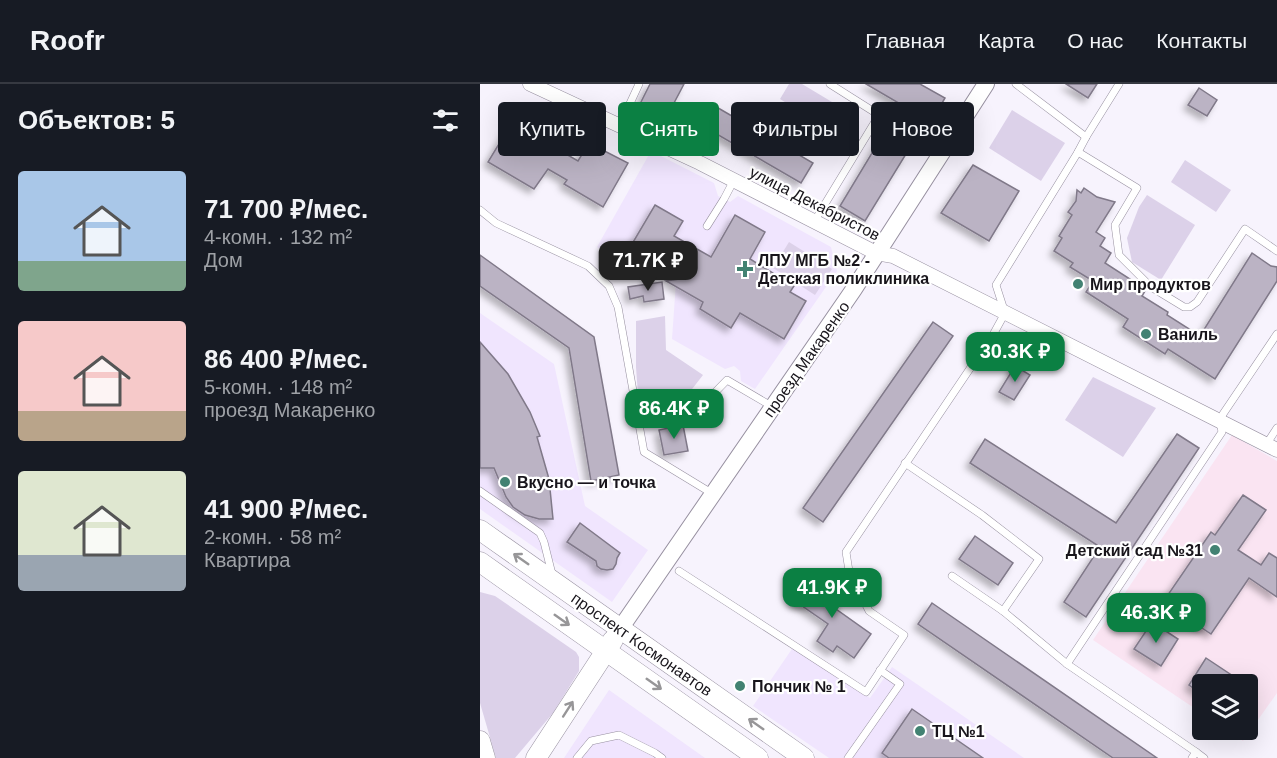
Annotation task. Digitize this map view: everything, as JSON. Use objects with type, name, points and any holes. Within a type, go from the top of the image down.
[{"type":"main road","name":"проспект Космонавтов","points":[[480,530],[804,758]]},
{"type":"main road","name":"проспект Космонавтов","points":[[480,562],[759,758]]},
{"type":"main road","points":[[536,758],[620,629]]},
{"type":"main road","points":[[480,741],[485,758]]},
{"type":"street","name":"улица Декабристов","points":[[530,84],[618,124]]},
{"type":"street","name":"проезд Макаренко","points":[[974,102],[986,84]]},
{"type":"street","name":"улица Декабристов","points":[[685,156],[876,253],[893,256],[1272,448]]},
{"type":"street","name":"проезд Макаренко","points":[[620,629],[854,290],[939,156]]},
{"type":"lane","points":[[631,102],[639,84]]},
{"type":"lane","points":[[830,84],[871,110]]},
{"type":"lane","points":[[1016,84],[1086,137]]},
{"type":"lane","points":[[679,571],[866,692],[904,635],[869,611],[849,571],[846,552],[994,333],[1005,313],[996,285],[1119,84]]},
{"type":"lane","points":[[814,222],[871,128]]},
{"type":"lane","points":[[1078,152],[1137,188],[1114,225],[1119,255],[1151,287],[1184,307],[1190,307],[1197,302],[1245,229],[1277,251]]},
{"type":"lane","points":[[707,226],[734,180]]},
{"type":"lane","points":[[480,210],[496,223],[588,266],[609,286],[618,307],[644,452],[713,494]]},
{"type":"lane","points":[[1067,664],[1222,432],[1220,422],[1223,414],[1277,334]]},
{"type":"lane","points":[[689,419],[727,380],[773,408]]},
{"type":"lane","points":[[1272,448],[1277,428]]},
{"type":"lane","points":[[905,463],[982,515],[1039,559],[1003,611]]},
{"type":"lane","points":[[480,491],[540,533],[555,583]]},
{"type":"lane","points":[[952,576],[1003,611],[1067,664],[1194,755],[1204,758]]},
{"type":"lane","points":[[848,758],[900,684],[880,670]]},
{"type":"lane","points":[[577,758],[591,741],[619,735],[662,758]]},
{"type":"shaded area","points":[[789,84],[802,84],[832,102],[785,102],[780,99]]},
{"type":"shaded area","points":[[1012,110],[1065,143],[1041,181],[989,148]]},
{"type":"shaded area","name":"ЛПУ МГБ №2 - Детская поликлиника","points":[[648,156],[661,156],[714,183],[718,196],[730,202],[738,196],[831,247],[837,271],[755,389],[741,381],[740,371],[734,366],[725,369],[672,339],[676,282],[648,266],[631,267],[597,247]]},
{"type":"shaded area","points":[[1185,160],[1231,190],[1216,212],[1171,182]]},
{"type":"shaded area","points":[[1147,195],[1195,225],[1161,280],[1132,262],[1127,238],[1139,207]]},
{"type":"shaded area","points":[[789,242],[832,269],[815,295],[773,268]]},
{"type":"shaded area","points":[[480,313],[554,364],[585,506],[648,550],[612,602],[480,509]]},
{"type":"shaded area","points":[[665,316],[666,350],[703,375],[675,411],[640,423],[636,367],[636,321]]},
{"type":"shaded area","points":[[1093,377],[1156,408],[1123,457],[1065,420]]},
{"type":"shaded area","name":"Детский сад №31","points":[[1232,435],[1277,461],[1277,693],[1258,720],[1258,674],[1192,674],[1192,707],[1093,640]]},
{"type":"shaded area","points":[[480,592],[495,596],[576,652],[579,657],[579,671],[553,713],[515,758],[496,758],[480,703]]},
{"type":"shaded area","points":[[794,646],[870,698],[892,667],[1024,758],[829,758],[753,706]]},
{"type":"shaded area","points":[[609,690],[705,758],[564,758]]},
{"type":"building","points":[[650,84],[684,84],[674,102],[641,102]]},
{"type":"building","points":[[866,84],[920,84],[945,98],[943,102],[897,102]]},
{"type":"building","points":[[1066,84],[1097,84],[1088,98]]},
{"type":"building","points":[[1199,88],[1217,100],[1207,116],[1188,105]]},
{"type":"building","points":[[719,108],[731,115],[731,142],[719,135]]},
{"type":"building","points":[[498,145],[498,156],[569,156],[578,161],[581,156],[606,156],[606,152],[628,163],[603,207],[564,184],[567,180],[548,169],[534,189],[488,162]]},
{"type":"building","points":[[871,155],[905,156],[865,221],[840,206]]},
{"type":"building","points":[[754,156],[801,156],[813,163],[801,183]]},
{"type":"building","points":[[973,165],[1019,191],[989,241],[941,213]]},
{"type":"building","points":[[1084,188],[1097,197],[1115,202],[1096,232],[1105,238],[1100,246],[1111,253],[1105,263],[1145,291],[1142,296],[1200,336],[1252,253],[1271,266],[1277,267],[1277,281],[1215,379],[1168,349],[1165,354],[1123,327],[1128,319],[1086,292],[1093,281],[1070,267],[1073,263],[1054,251],[1062,238],[1059,236],[1072,215],[1068,212],[1076,201],[1077,190],[1081,193]]},
{"type":"building","points":[[655,205],[683,221],[674,236],[711,257],[735,215],[765,232],[750,259],[794,286],[790,292],[806,301],[784,339],[740,313],[731,328],[700,309],[703,302],[666,281],[679,279],[629,249]]},
{"type":"building","points":[[480,255],[594,337],[619,475],[591,481],[569,348],[480,286]]},
{"type":"building","points":[[662,282],[664,299],[644,302],[643,296],[630,299],[628,287]]},
{"type":"building","points":[[933,322],[953,336],[823,522],[803,508]]},
{"type":"building","points":[[480,342],[508,374],[530,412],[540,436],[537,437],[549,479],[553,519],[539,519],[525,515],[513,507],[506,497],[494,468],[480,468]]},
{"type":"building","points":[[1015,366],[1030,375],[1014,400],[999,392]]},
{"type":"building","points":[[683,425],[688,451],[664,455],[659,430]]},
{"type":"building","points":[[1177,434],[1199,448],[1086,617],[1064,602],[1100,547],[970,463],[985,439],[1116,523]]},
{"type":"building","points":[[1243,495],[1266,510],[1238,550],[1261,565],[1269,553],[1277,558],[1277,597],[1249,578],[1211,634],[1163,602],[1211,532],[1215,535]]},
{"type":"building","points":[[580,523],[620,553],[613,569],[601,569],[597,566],[596,561],[567,542]]},
{"type":"building","points":[[975,536],[1013,563],[998,585],[959,559]]},
{"type":"building","points":[[812,576],[843,597],[836,609],[871,634],[854,658],[837,646],[833,652],[817,641],[828,624],[795,601]]},
{"type":"building","points":[[932,603],[1157,758],[1113,758],[918,624]]},
{"type":"building","points":[[1152,622],[1178,639],[1161,666],[1134,649]]},
{"type":"building","points":[[1206,658],[1230,674],[1196,674]]},
{"type":"building","name":"ТЦ №1","points":[[912,709],[983,758],[889,758],[882,753]]},
{"type":"place","name":"ЛПУ МГБ №2 - Детская поликлиника","points":[[745,269]]},
{"type":"place","name":"Мир продуктов","points":[[1078,284]]},
{"type":"place","name":"Ваниль","points":[[1146,334]]},
{"type":"place","name":"Вкусно — и точка","points":[[505,482]]},
{"type":"place","name":"Детский сад №31","points":[[1215,550]]},
{"type":"place","name":"Пончик № 1","points":[[740,686]]},
{"type":"place","name":"ТЦ №1","points":[[920,731]]}]
